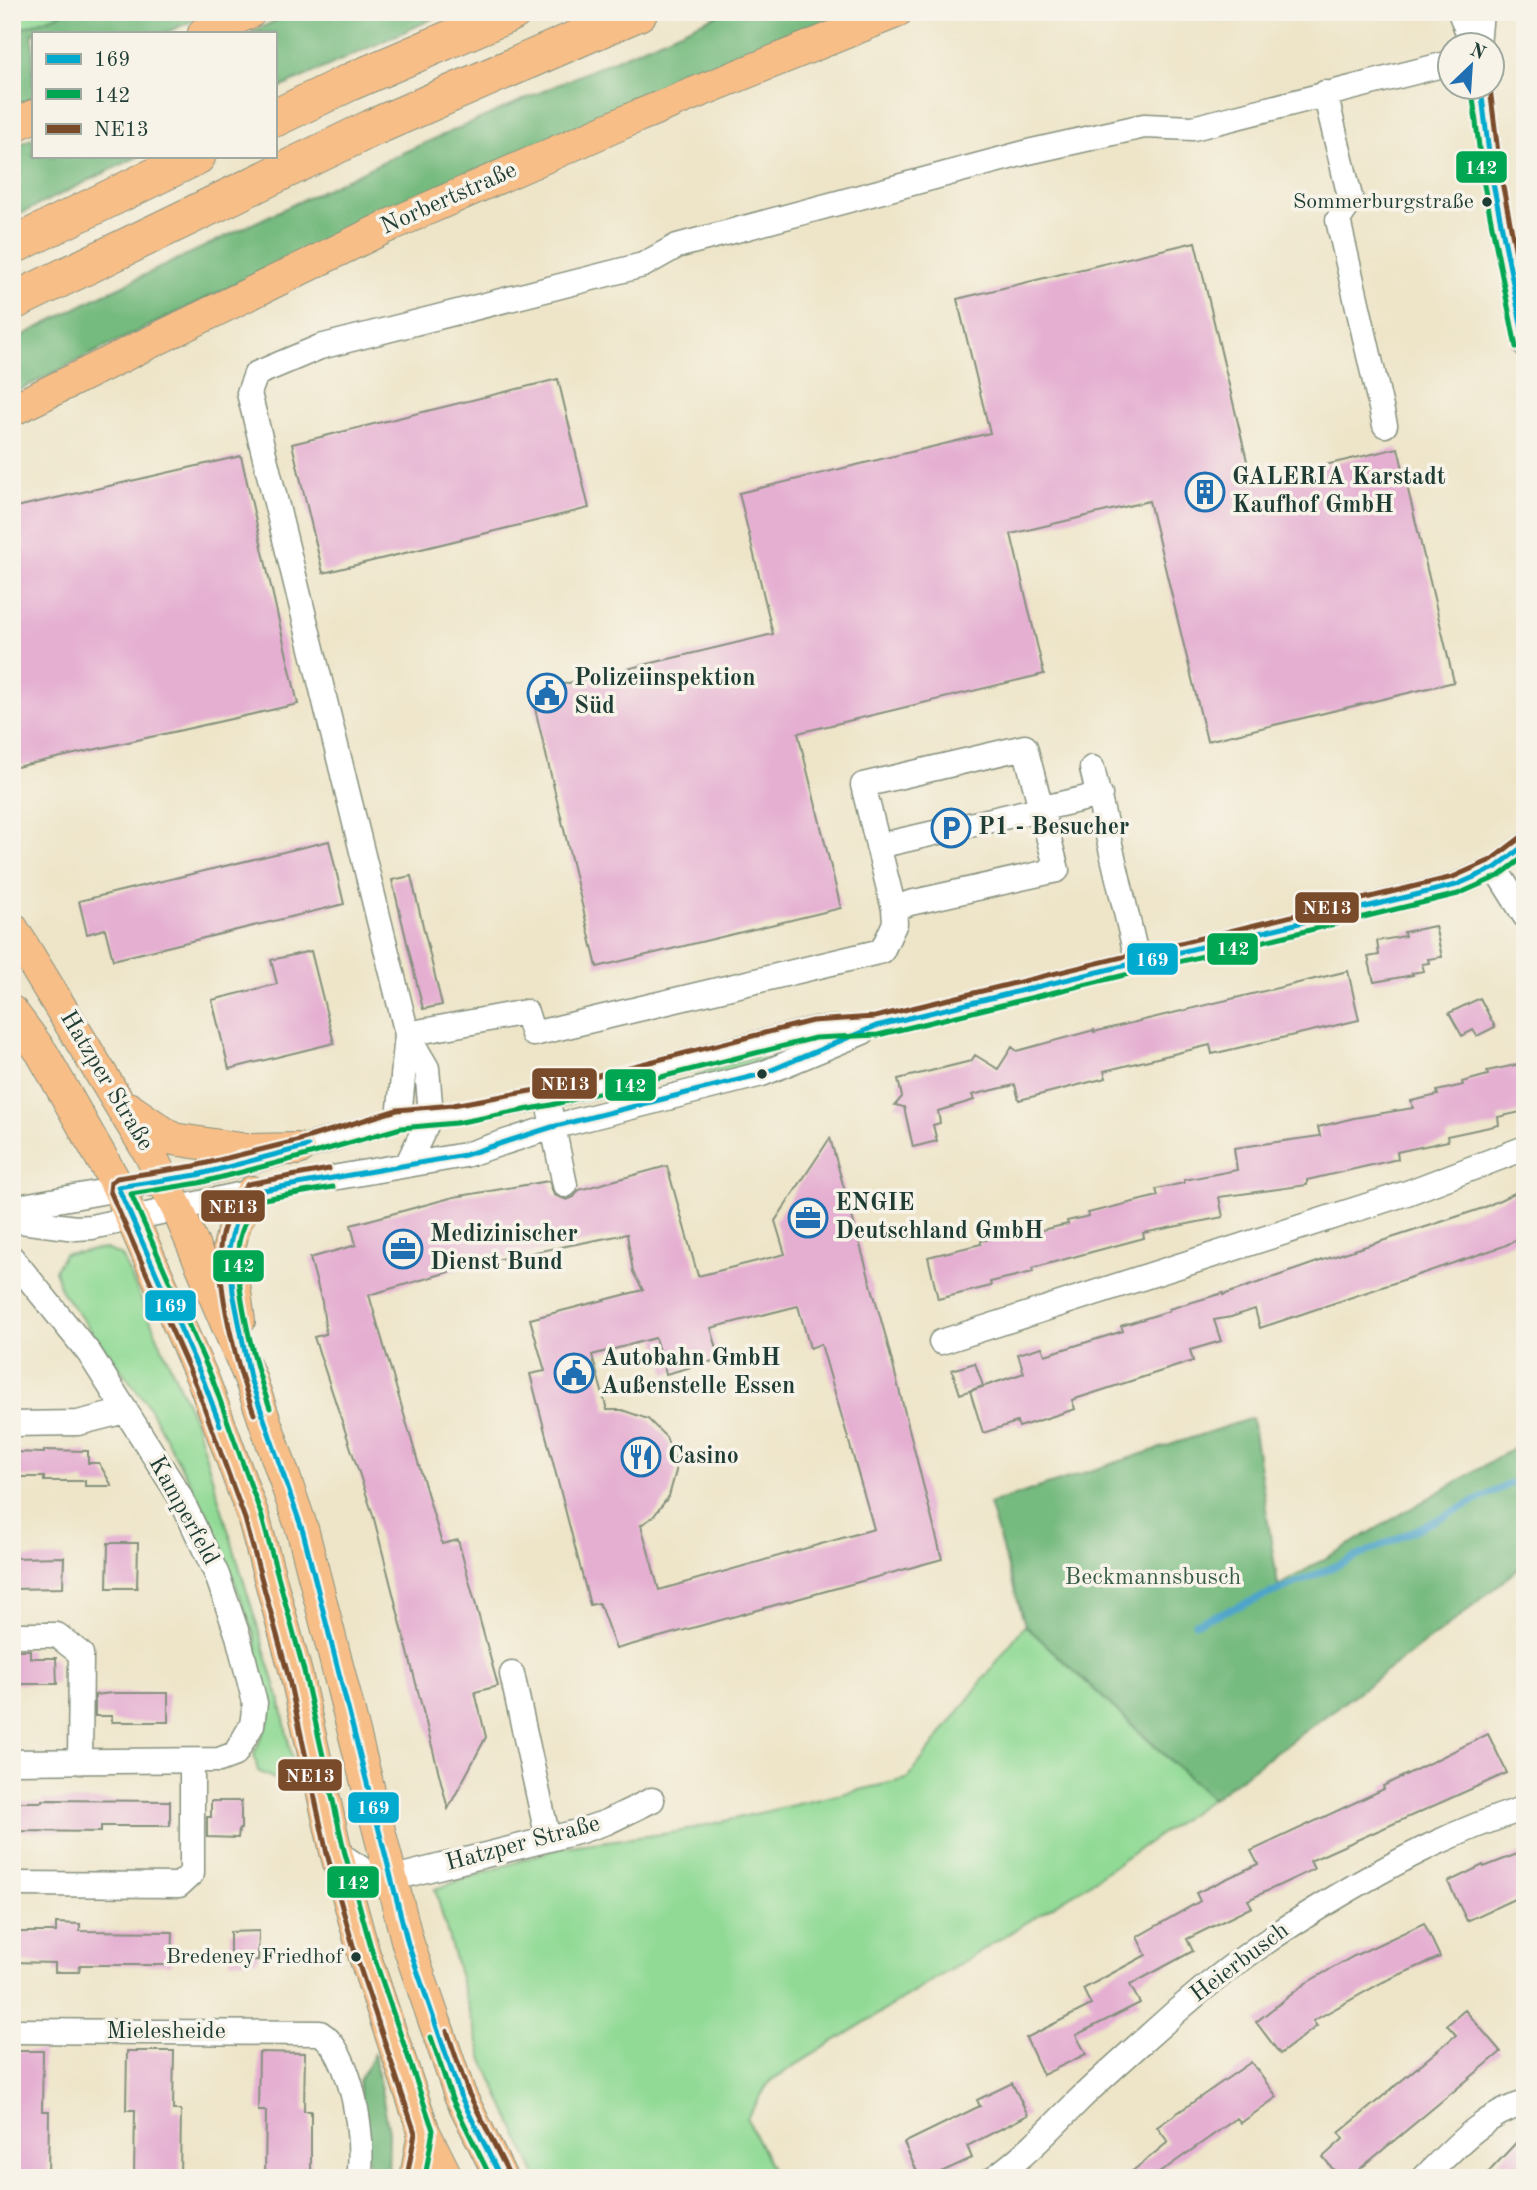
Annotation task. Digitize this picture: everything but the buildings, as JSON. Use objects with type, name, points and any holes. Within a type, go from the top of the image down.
[{"type":"highway","points":[[276,118],[350,82],[513,12]]},
{"type":"highway","points":[[12,302],[372,128],[639,12]]},
{"type":"highway","points":[[12,246],[193,158]]},
{"type":"main road","points":[[206,32],[250,12]]},
{"type":"main road","name":"Norbertstraße","points":[[12,410],[386,227],[638,116],[896,12]]},
{"type":"main road","points":[[12,127],[32,117]]},
{"type":"main road","name":"Hatzper Straße","points":[[12,928],[67,1014],[164,1182],[250,1378],[303,1532],[405,1875],[408,1944],[460,2095],[501,2178]]},
{"type":"main road","name":"Hatzper Straße","points":[[12,1012],[42,1054],[118,1187],[204,1382],[253,1516],[296,1673],[336,1852],[364,1955],[424,2132],[447,2178]]},
{"type":"main road","points":[[115,1099],[173,1139],[247,1150],[298,1149]]},
{"type":"main road","points":[[250,1378],[233,1292],[229,1248],[235,1223],[252,1192]]},
{"type":"main road","points":[[416,2178],[424,2132]]},
{"type":"street","points":[[1460,12],[1469,32]]},
{"type":"street","points":[[1478,32],[1481,12]]},
{"type":"street","points":[[407,1165],[432,1115],[427,1068],[407,1034],[249,393],[256,374],[320,347],[643,265],[677,246],[1028,152],[1144,126],[1193,128],[1436,65]]},
{"type":"street","points":[[1325,93],[1351,201],[1338,220],[1385,425]]},
{"type":"street","points":[[1483,102],[1492,178],[1525,345]]},
{"type":"street","points":[[407,1034],[526,1012],[533,1034],[882,951],[895,923],[894,909],[863,785],[1025,747],[1057,870],[910,903],[894,909]]},
{"type":"street","points":[[1092,768],[1138,963]]},
{"type":"street","points":[[878,846],[1100,795]]},
{"type":"street","points":[[12,1220],[76,1228],[134,1220],[252,1192],[465,1155],[552,1127],[762,1074],[876,1026],[1455,885],[1495,868],[1525,845]]},
{"type":"street","points":[[1495,868],[1525,916]]},
{"type":"street","points":[[12,1208],[118,1187],[164,1182],[298,1149],[399,1119],[454,1114],[549,1097],[814,1029],[876,1026]]},
{"type":"street","points":[[399,1119],[407,1034]]},
{"type":"street","points":[[549,1097],[552,1127],[565,1185]]},
{"type":"street","points":[[941,1342],[1407,1193],[1525,1147]]},
{"type":"street","name":"Kamperfeld","points":[[12,1258],[89,1353],[179,1495],[217,1575],[238,1636],[255,1703],[252,1725],[234,1754],[219,1760],[12,1762]]},
{"type":"street","points":[[12,1424],[78,1423],[125,1411]]},
{"type":"street","points":[[12,1635],[57,1635],[80,1654],[80,1762]]},
{"type":"street","points":[[512,1674],[548,1839]]},
{"type":"street","points":[[12,1884],[179,1885],[192,1873],[192,1762]]},
{"type":"street","name":"Hatzper Straße","points":[[405,1875],[607,1822],[652,1801]]},
{"type":"street","name":"Heierbusch","points":[[994,2178],[1039,2141],[1082,2097],[1181,2007],[1237,1962],[1301,1918],[1406,1856],[1443,1838],[1525,1808]]},
{"type":"street","points":[[336,1852],[371,1875],[405,1875]]},
{"type":"street","name":"Mielesheide","points":[[12,2031],[320,2033],[330,2039],[340,2056],[358,2113],[361,2166],[359,2178]]},
{"type":"street","points":[[1424,2178],[1488,2120],[1525,2104]]},
{"type":"green space","points":[[12,12],[67,12],[12,32]]},
{"type":"green space","points":[[67,12],[213,12],[167,32],[32,32],[32,97],[12,107],[12,32]]},
{"type":"green space","points":[[293,12],[448,12],[276,90],[276,32],[252,32]]},
{"type":"green space","points":[[724,12],[846,12],[408,201],[12,394],[12,341],[92,300],[393,157]]},
{"type":"green space","points":[[32,138],[32,158],[135,158],[12,218],[12,148]]},
{"type":"green space","points":[[763,1057],[772,1058],[694,1082],[694,1077],[719,1067]]},
{"type":"green space","points":[[106,1249],[122,1256],[196,1424],[281,1704],[298,1790],[258,1771],[254,1754],[270,1717],[254,1634],[214,1527],[147,1404],[61,1291],[55,1270],[64,1254]]},
{"type":"green space","name":"Beckmannsbusch","points":[[1252,1418],[1278,1586],[1525,1442],[1525,1563],[1452,1623],[1212,1799],[1025,1625],[989,1504]]},
{"type":"green space","points":[[1025,1625],[1211,1799],[1084,1887],[770,2081],[747,2118],[776,2178],[537,2178],[483,2060],[435,1889],[562,1847],[677,1832],[907,1779]]},
{"type":"green space","points":[[374,2054],[389,2131],[388,2178],[369,2178],[359,2081]]},
{"type":"water","points":[[1094,12],[1265,12],[1241,20],[1164,15],[1108,21],[1097,17]]},
{"type":"waterway","points":[[1195,1623],[1362,1554],[1525,1476]]},
{"type":"transit line","name":"142","points":[[1474,102],[1483,180],[1516,347]]},
{"type":"transit line","name":"169","points":[[1483,102],[1492,178],[1525,344]]},
{"type":"transit line","name":"NE13","points":[[1492,102],[1501,177],[1525,299]]},
{"type":"transit line","name":"NE13","points":[[407,2177],[415,2133],[356,1956],[327,1854],[288,1675],[245,1519],[196,1385],[110,1191],[111,1182],[117,1178],[195,1166],[296,1141],[397,1110],[453,1105],[547,1088],[812,1021],[875,1017],[1453,877],[1491,860],[1520,838]]},
{"type":"transit line","name":"169","points":[[501,2178],[460,2095],[408,1944],[303,1532],[250,1378],[233,1292],[229,1248],[235,1223],[252,1192],[465,1155],[552,1127],[762,1074],[876,1026],[1456,885],[1495,868],[1525,845]]},
{"type":"transit line","name":"142","points":[[425,2178],[433,2130],[372,1951],[344,1850],[304,1671],[261,1514],[212,1378],[131,1194],[199,1183],[401,1128],[456,1123],[551,1105],[815,1038],[878,1035],[1458,894],[1499,876],[1525,856]]},
{"type":"transit line","name":"169","points":[[118,1187],[197,1175],[308,1146]]},
{"type":"transit line","name":"NE13","points":[[254,1414],[236,1355],[222,1287],[220,1248],[223,1232],[233,1206],[248,1184],[329,1169]]},
{"type":"transit line","name":"169","points":[[118,1187],[204,1382],[220,1425]]},
{"type":"transit line","name":"142","points":[[270,1408],[258,1372],[243,1308],[238,1267],[240,1236],[258,1200],[333,1187]]},
{"type":"transit line","name":"NE13","points":[[447,2031],[468,2092],[509,2174]]},
{"type":"transit line","name":"142","points":[[431,2037],[452,2099],[491,2178]]},
{"type":"place","name":"Sommerburgstraße","points":[[1487,202]]},
{"type":"place","name":"GALERIA Karstadt Kaufhof GmbH","points":[[1205,492]]},
{"type":"place","name":"Polizeiinspektion Süd","points":[[547,693]]},
{"type":"place","name":"P1 - Besucher","points":[[951,828]]},
{"type":"place","name":"ENGIE Deutschland GmbH","points":[[808,1218]]},
{"type":"place","name":"Medizinischer Dienst Bund","points":[[403,1249]]},
{"type":"place","name":"Autobahn GmbH Außenstelle Essen","points":[[574,1373]]},
{"type":"place","name":"Casino","points":[[641,1457]]},
{"type":"place","name":"Bredeney Friedhof","points":[[356,1957]]}]
